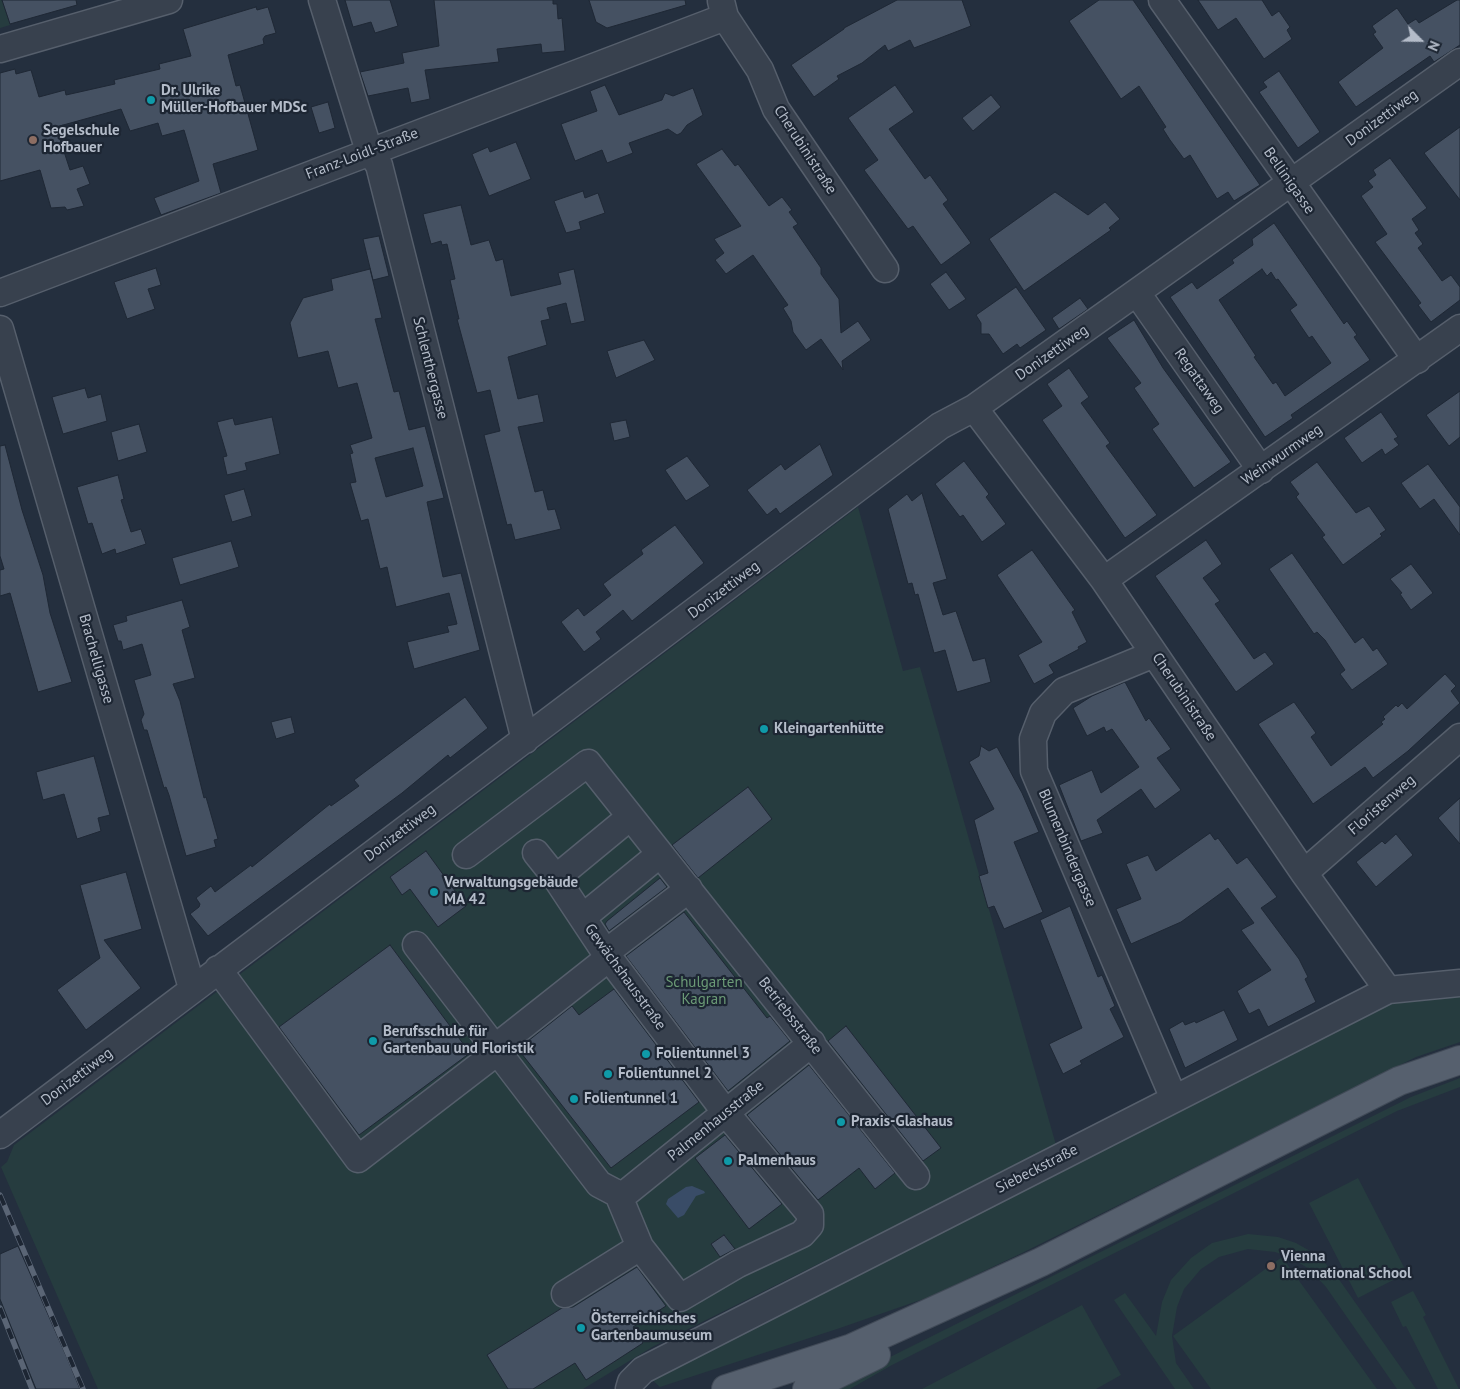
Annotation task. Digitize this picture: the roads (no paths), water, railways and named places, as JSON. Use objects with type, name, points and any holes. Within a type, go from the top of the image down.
[{"type":"main road","points":[[726,1389],[852,1348],[1041,1262],[1399,1081],[1460,1060]]},
{"type":"main road","points":[[807,1389],[1406,1092],[1460,1074]]},
{"type":"street","points":[[0,49],[169,0]]},
{"type":"street","name":"Schlenthergasse","points":[[322,0],[369,151],[379,165],[525,740]]},
{"type":"street","name":"Bellinigasse","points":[[1162,0],[1417,360]]},
{"type":"street","name":"Franz-Loidl-Straße","points":[[0,293],[369,151],[723,8]]},
{"type":"street","name":"Cherubinistraße","points":[[723,8],[760,70],[776,109],[885,269]]},
{"type":"street","name":"Donizettiweg","points":[[0,1135],[192,988],[525,740],[940,426],[974,408],[1460,62]]},
{"type":"street","name":"Regattaweg","points":[[1137,293],[1261,470]]},
{"type":"street","name":"Weinwurmweg","points":[[1104,580],[1460,328]]},
{"type":"street","name":"Brachelligasse","points":[[0,329],[192,988]]},
{"type":"street","name":"Cherubinistraße","points":[[974,408],[1104,580],[1304,874],[1388,990]]},
{"type":"street","name":"Blumenbindergasse","points":[[1154,654],[1064,691],[1043,713],[1033,739],[1034,771],[1174,1098]]},
{"type":"street","name":"Floristenweg","points":[[1304,874],[1460,738]]},
{"type":"street","name":"Betriebsstraße","points":[[466,855],[588,763],[916,1176]]},
{"type":"street","points":[[556,878],[630,817]]},
{"type":"street","name":"Gewächshausstraße","points":[[536,853],[556,878],[607,955],[726,1113],[810,1214],[810,1225],[802,1234],[738,1264],[680,1298],[640,1247]]},
{"type":"street","points":[[583,917],[660,854]]},
{"type":"street","points":[[218,970],[358,1159],[488,1059],[496,1047],[601,964],[613,947],[689,889]]},
{"type":"street","points":[[416,945],[496,1047],[599,1184],[618,1194],[640,1247],[565,1294]]},
{"type":"street","name":"Siebeckstraße","points":[[629,1389],[631,1382],[643,1370],[1388,990],[1460,983]]},
{"type":"street","name":"Palmenhausstraße","points":[[618,1194],[626,1193],[812,1043]]},
{"type":"water","points":[[692,1186],[705,1193],[696,1196],[684,1215],[678,1218],[666,1204],[668,1199],[686,1187]]},
{"type":"railway","points":[[0,1195],[83,1389]]},
{"type":"railway","points":[[0,1308],[32,1389]]},
{"type":"place","name":"Dr. Ulrike Müller-Hofbauer MDSc","points":[[151,100]]},
{"type":"place","name":"Segelschule Hofbauer","points":[[33,140]]},
{"type":"place","name":"Kleingartenhütte","points":[[764,729]]},
{"type":"place","name":"Verwaltungsgebäude MA 42","points":[[434,892]]},
{"type":"place","name":"Berufsschule für Gartenbau und Floristik","points":[[373,1041]]},
{"type":"place","name":"Folientunnel 3","points":[[646,1054]]},
{"type":"place","name":"Folientunnel 2","points":[[608,1074]]},
{"type":"place","name":"Folientunnel 1","points":[[574,1099]]},
{"type":"place","name":"Praxis-Glashaus","points":[[841,1122]]},
{"type":"place","name":"Palmenhaus","points":[[728,1161]]},
{"type":"place","name":"Vienna International School","points":[[1271,1266]]},
{"type":"place","name":"Österreichisches Gartenbaumuseum","points":[[581,1328]]},
{"type":"park label","name":"Schulgarten Kagran","points":[[704,992]]}]
